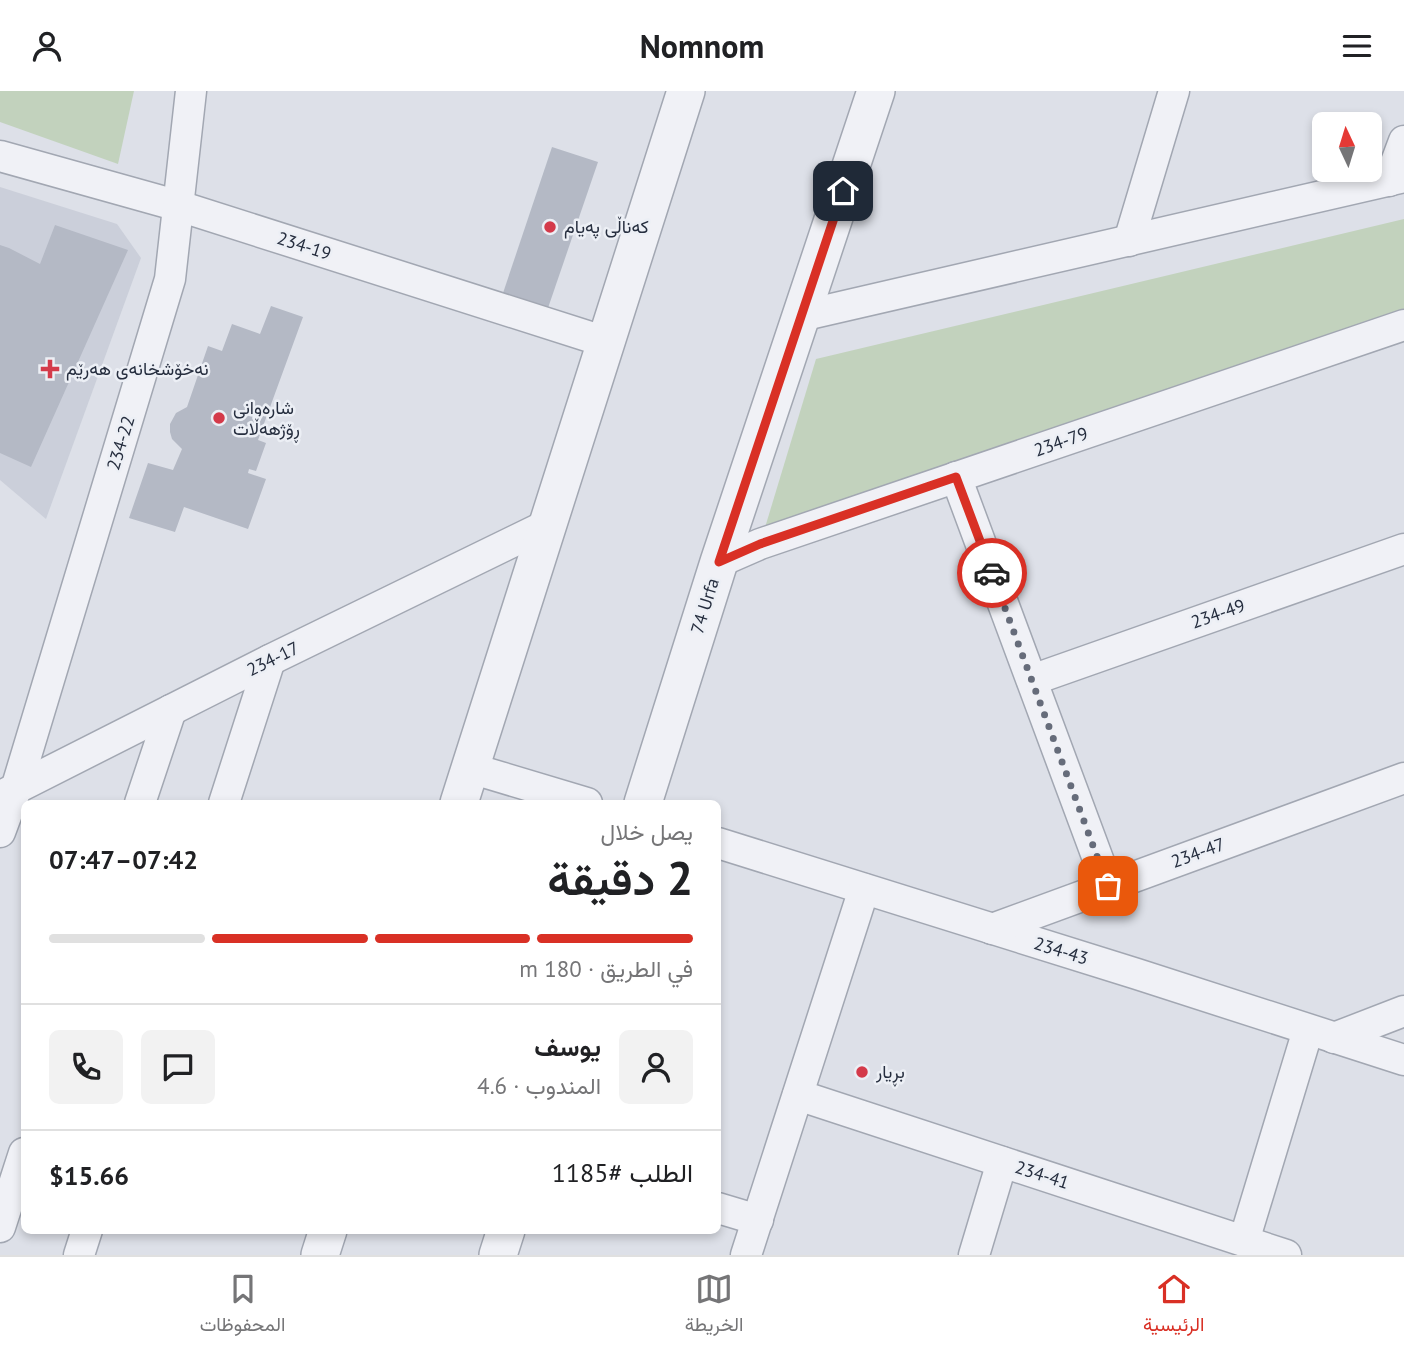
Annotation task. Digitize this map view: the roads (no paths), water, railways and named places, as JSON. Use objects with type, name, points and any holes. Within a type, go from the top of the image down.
[{"type":"street","name":"234-22","points":[[0,832],[8,793],[170,279],[191,91]]},
{"type":"street","name":"74 Urfa","points":[[644,800],[719,562],[876,91]]},
{"type":"street","points":[[1129,241],[1174,91]]},
{"type":"street","points":[[460,800],[606,342],[680,93]]},
{"type":"street","points":[[801,316],[1396,179],[1404,141]]},
{"type":"street","name":"234-19","points":[[0,156],[179,207],[606,342]]},
{"type":"street","name":"234-79","points":[[719,562],[760,544],[1404,325]]},
{"type":"street","points":[[956,477],[1108,886]]},
{"type":"street","name":"234-17","points":[[8,793],[270,660],[549,524]]},
{"type":"street","name":"234-49","points":[[1032,680],[1404,549]]},
{"type":"street","points":[[225,800],[270,660]]},
{"type":"street","points":[[141,800],[171,710]]},
{"type":"street","points":[[470,768],[577,800]]},
{"type":"street","name":"234-47","points":[[992,929],[1404,778]]},
{"type":"street","name":"234-43","points":[[721,844],[1404,1060]]},
{"type":"street","points":[[747,1255],[864,889]]},
{"type":"street","points":[[1244,1241],[1321,1034],[1404,1011]]},
{"type":"street","name":"234-41","points":[[798,1095],[1286,1255]]},
{"type":"street","points":[[0,1227],[21,1162]]},
{"type":"street","points":[[974,1255],[1002,1162]]},
{"type":"street","points":[[721,1209],[758,1220]]},
{"type":"street","points":[[79,1255],[86,1234]]},
{"type":"street","points":[[320,1255],[327,1234]]},
{"type":"street","points":[[498,1255],[505,1234]]},
{"type":"place","name":"کەناڵی پەیام","points":[[550,227]]},
{"type":"place","name":"نەخۆشخانەی هەرێم","points":[[50,369]]},
{"type":"place","name":"شارەوانی ڕۆژهەڵات","points":[[219,418]]},
{"type":"place","name":"بڕیار","points":[[862,1072]]}]
